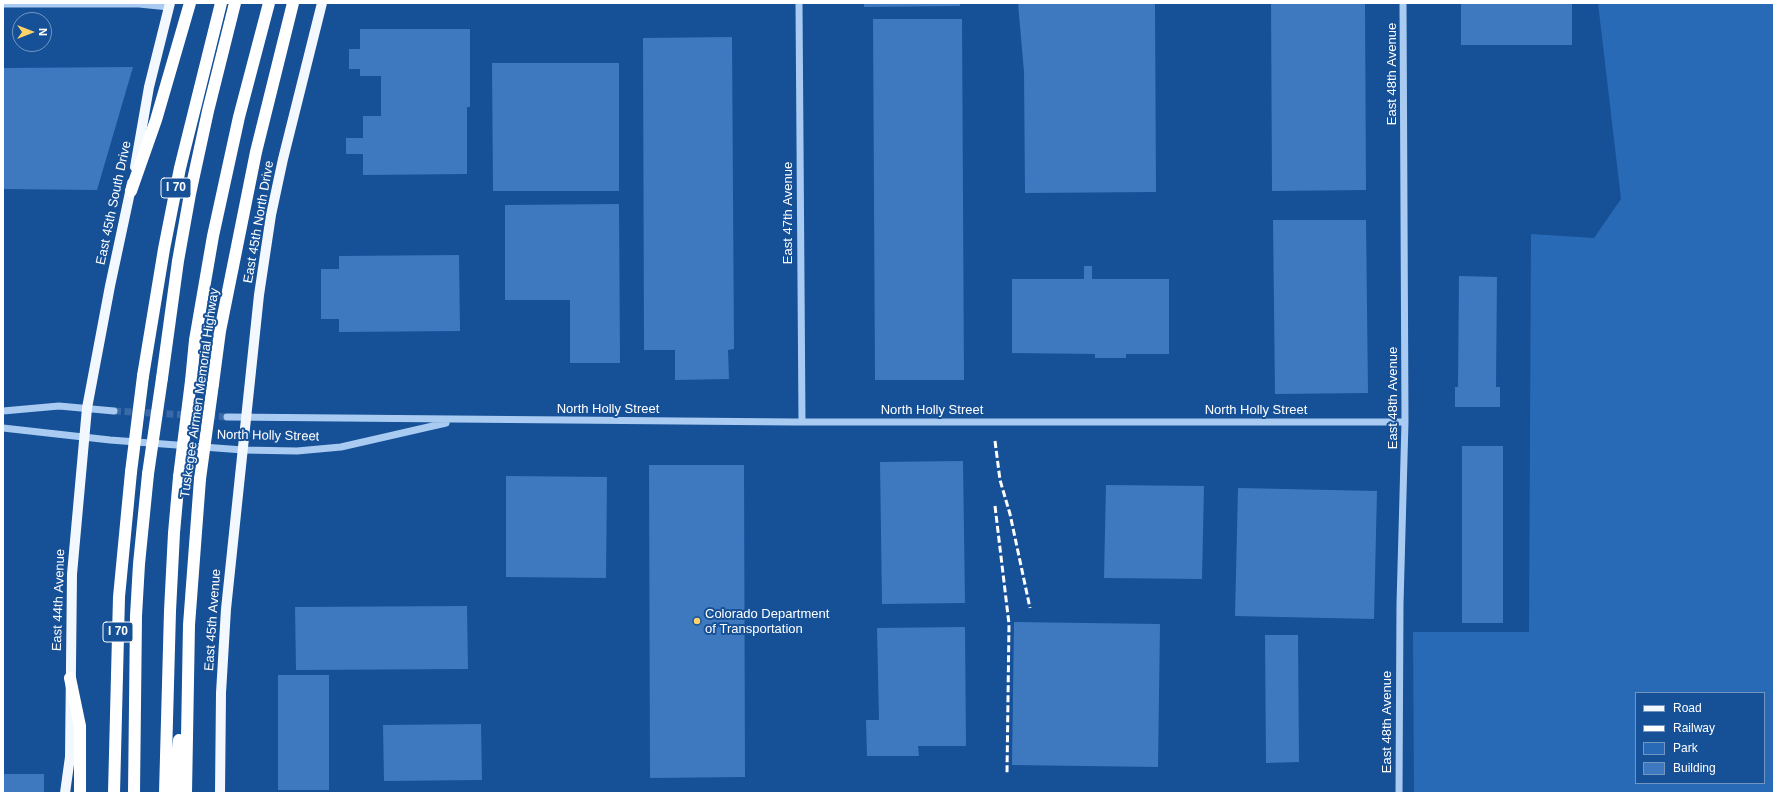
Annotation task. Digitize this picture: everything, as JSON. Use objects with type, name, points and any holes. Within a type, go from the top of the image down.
[{"type":"highway","points":[[131,191],[156,120],[190,3]]},
{"type":"highway","name":"I 70","points":[[114,793],[119,597],[131,472],[143,376],[164,249],[180,168],[221,3]]},
{"type":"highway","points":[[143,376],[171,257],[200,149],[235,3]]},
{"type":"highway","points":[[165,793],[170,611],[174,533],[195,340],[213,236],[239,117],[269,3]]},
{"type":"highway","name":"Tuskegee Airmen Memorial Highway","points":[[186,793],[188,625],[200,479],[220,331],[241,221],[291,3]]},
{"type":"highway","points":[[134,793],[136,616],[139,564],[148,474],[178,261],[200,149]]},
{"type":"highway","points":[[174,793],[188,625]]},
{"type":"highway","points":[[70,678],[80,726],[80,793]]},
{"type":"main road","name":"East 45th North Drive","points":[[243,450],[257,315],[271,215],[283,159],[322,3]]},
{"type":"main road","name":"East 45th South Drive","points":[[87,408],[110,286],[131,191],[149,88],[169,5]]},
{"type":"main road","name":"East 44th Avenue","points":[[65,793],[70,757],[72,574],[87,408]]},
{"type":"main road","name":"East 45th Avenue","points":[[220,793],[221,693],[226,609],[243,450]]},
{"type":"street","name":"East 47th Avenue","points":[[799,3],[802,422]]},
{"type":"street","name":"East 48th Avenue","points":[[1399,793],[1400,604],[1405,422],[1403,3]]},
{"type":"street","points":[[3,4],[169,5]]},
{"type":"street","points":[[3,410],[59,406],[114,410]]},
{"type":"street","name":"North Holly Street","points":[[227,417],[802,422],[1405,422]]},
{"type":"street","name":"North Holly Street","points":[[3,428],[84,438],[243,450],[297,451],[327,449],[458,420]]},
{"type":"green space","points":[[1598,3],[1774,3],[1774,793],[1414,793],[1413,632],[1529,632],[1531,234],[1594,238],[1621,199]]},
{"type":"building","points":[[864,3],[960,3],[960,6],[864,7]]},
{"type":"building","points":[[1018,3],[1155,3],[1156,192],[1025,193],[1024,72]]},
{"type":"building","points":[[1271,3],[1365,3],[1366,190],[1272,191]]},
{"type":"building","points":[[1461,3],[1572,3],[1572,45],[1461,45]]},
{"type":"building","points":[[873,19],[962,19],[964,380],[875,380]]},
{"type":"building","points":[[360,29],[470,29],[470,107],[467,107],[467,174],[363,175],[363,154],[346,154],[346,138],[363,138],[363,116],[381,116],[381,76],[360,76],[360,69],[349,69],[349,49],[360,49]]},
{"type":"building","points":[[732,37],[734,349],[728,350],[729,379],[675,380],[675,350],[644,350],[643,38]]},
{"type":"building","points":[[492,63],[619,63],[619,191],[493,191]]},
{"type":"building","points":[[133,67],[97,190],[3,189],[3,68]]},
{"type":"building","points":[[619,204],[620,363],[570,363],[570,300],[505,300],[505,205]]},
{"type":"building","points":[[1273,220],[1366,220],[1368,393],[1275,394]]},
{"type":"building","points":[[459,255],[460,331],[339,332],[339,319],[321,319],[321,269],[339,269],[339,256]]},
{"type":"building","points":[[1084,266],[1092,266],[1092,279],[1169,279],[1169,354],[1126,354],[1126,358],[1095,358],[1095,354],[1012,353],[1012,279],[1084,279]]},
{"type":"building","points":[[1459,276],[1497,277],[1496,387],[1500,387],[1500,407],[1455,407],[1455,387],[1458,387]]},
{"type":"building","points":[[1462,446],[1503,446],[1503,623],[1462,623]]},
{"type":"building","points":[[963,461],[965,603],[882,604],[880,462]]},
{"type":"building","name":"Colorado Department of Transportation","points":[[649,465],[744,465],[745,777],[650,778]]},
{"type":"building","points":[[506,476],[607,477],[606,578],[506,577]]},
{"type":"building","points":[[1106,485],[1204,486],[1202,579],[1104,578]]},
{"type":"building","points":[[1238,488],[1377,491],[1374,619],[1235,616]]},
{"type":"building","points":[[467,606],[468,669],[296,670],[295,607]]},
{"type":"building","points":[[1014,622],[1160,624],[1158,767],[1012,765]]},
{"type":"building","points":[[965,627],[966,746],[918,746],[919,756],[867,756],[866,720],[879,720],[877,628]]},
{"type":"building","points":[[1265,635],[1298,635],[1299,762],[1266,763]]},
{"type":"building","points":[[278,675],[329,675],[329,790],[278,790]]},
{"type":"building","points":[[481,724],[482,780],[384,781],[383,725]]},
{"type":"building","points":[[3,774],[44,774],[44,793],[3,793]]},
{"type":"tunnel","points":[[114,411],[227,417]]},
{"type":"railway","points":[[995,441],[1000,480],[1010,514],[1030,608]]},
{"type":"railway","points":[[995,506],[1009,624],[1007,773]]},
{"type":"place","name":"Colorado Department of Transportation","points":[[697,621]]}]
